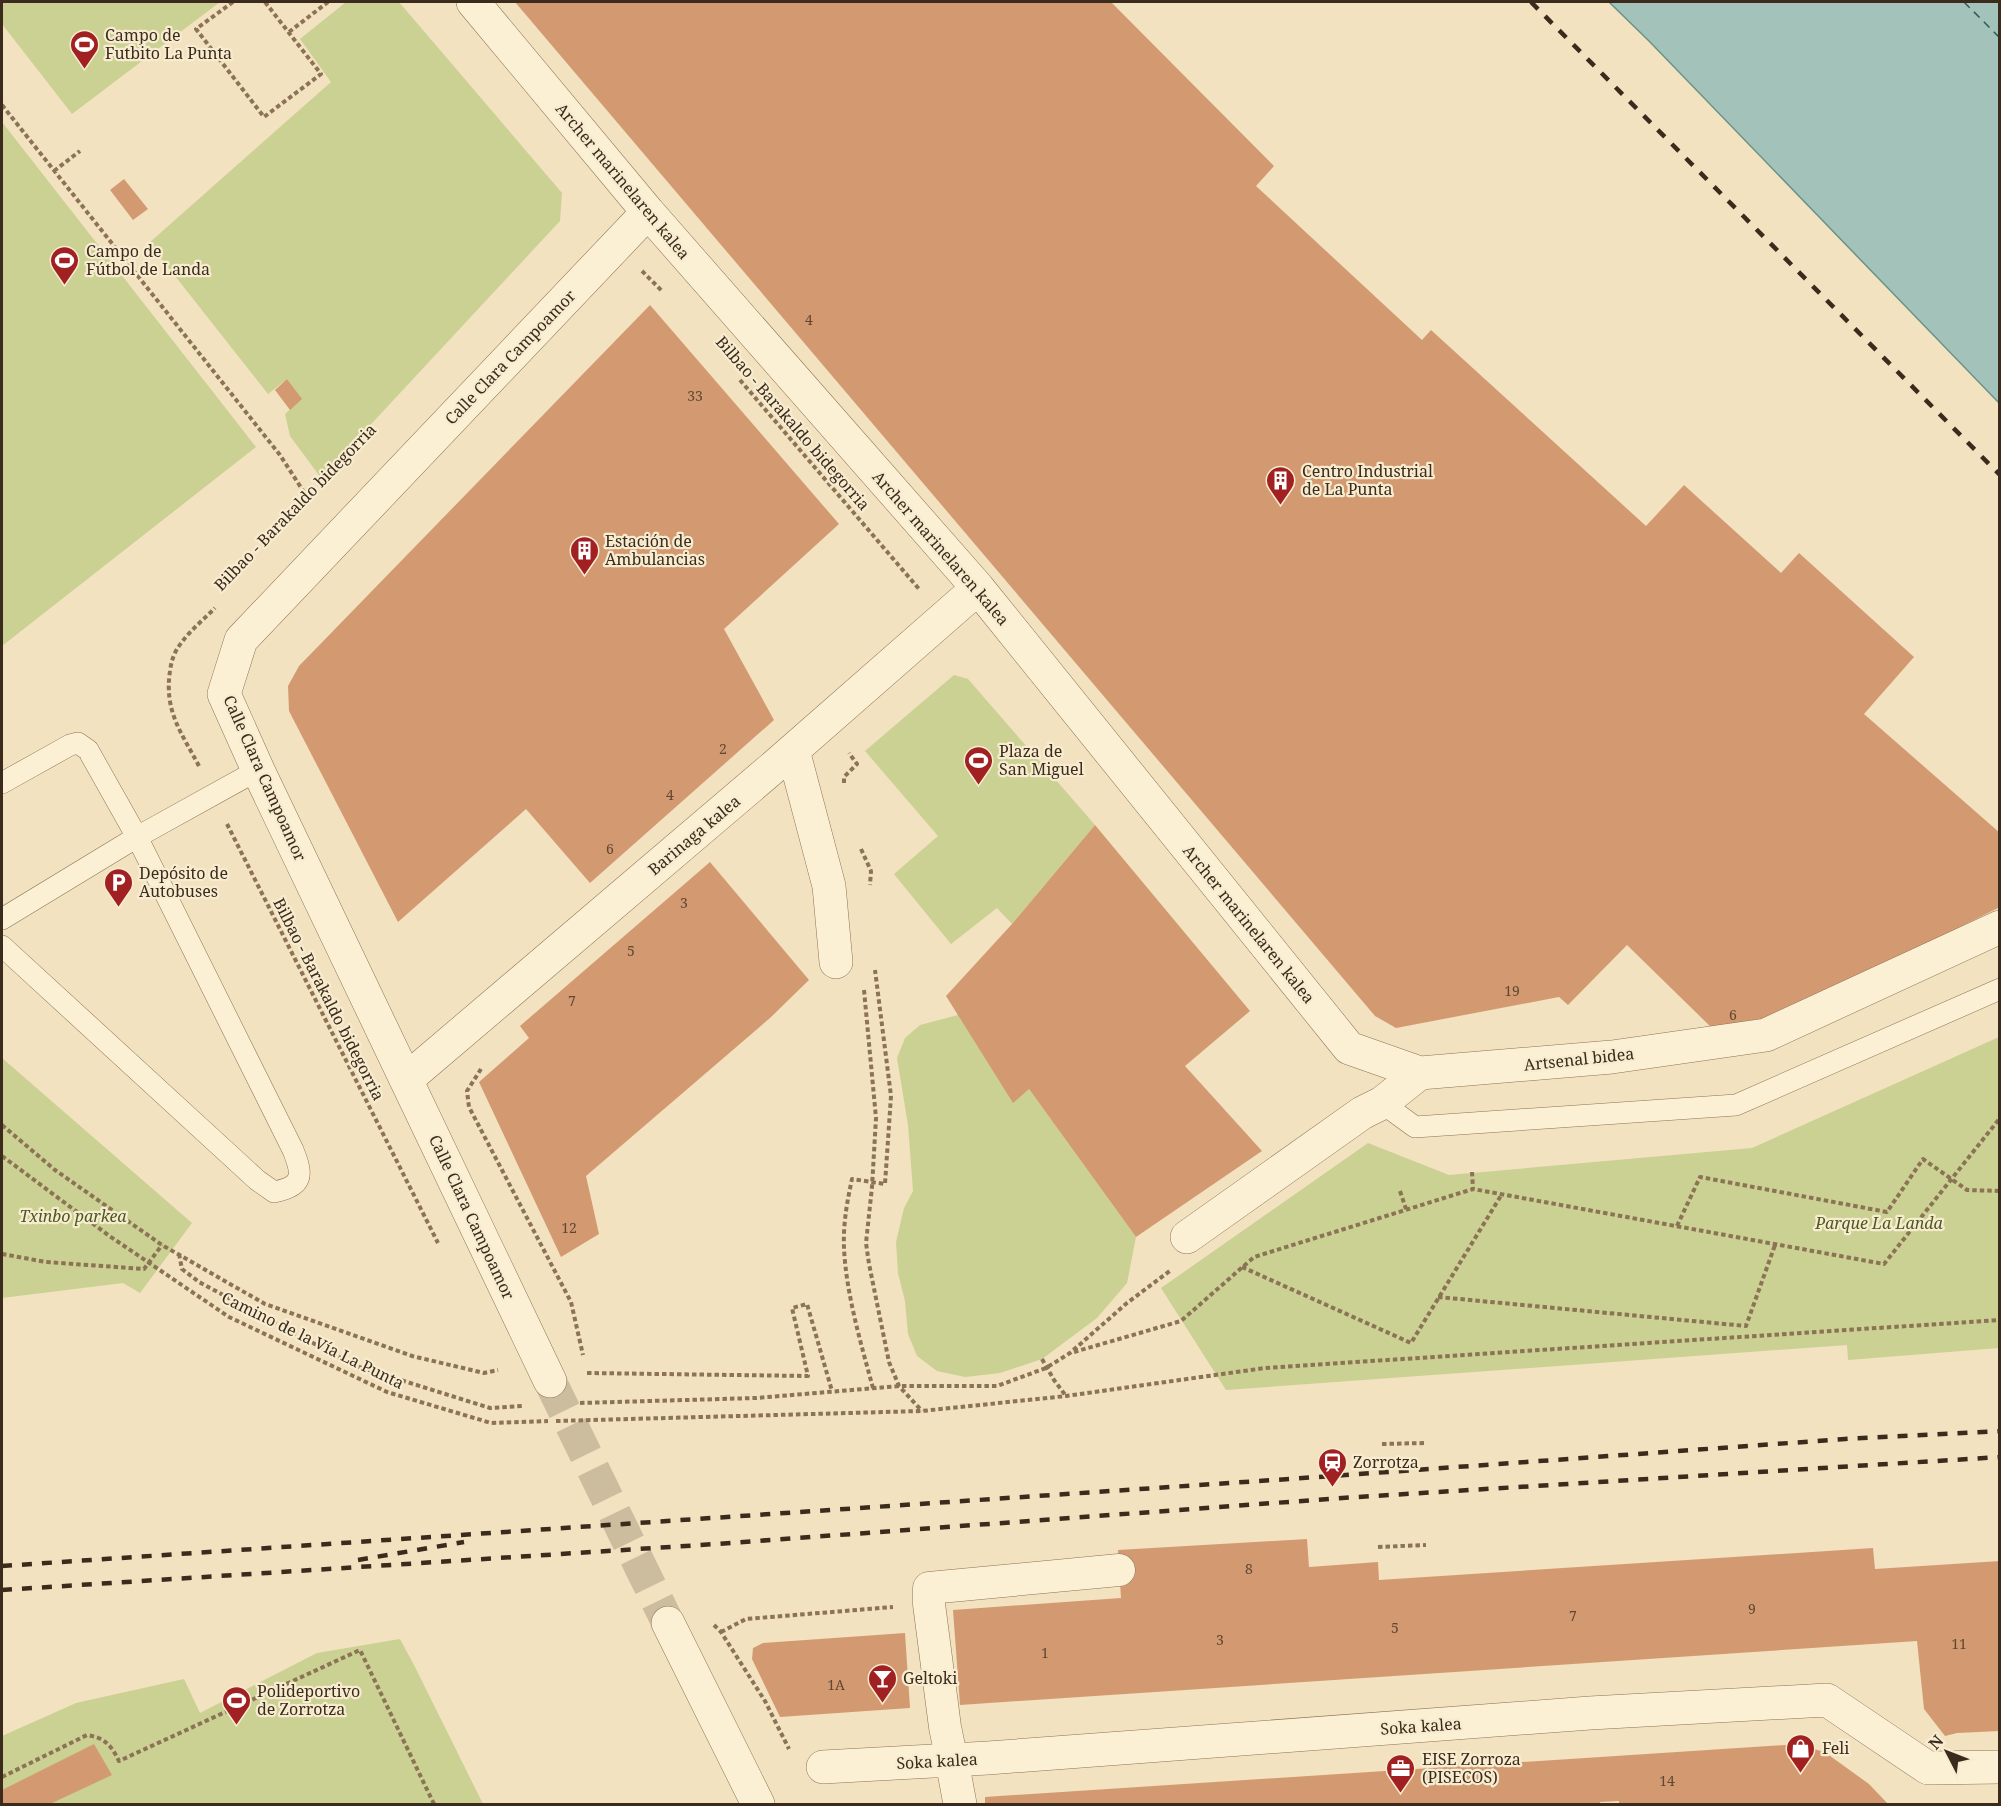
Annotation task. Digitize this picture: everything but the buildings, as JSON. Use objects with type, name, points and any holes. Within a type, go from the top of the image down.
[{"type":"street","name":"Archer marinelaren kalea","points":[[473,2],[648,212],[978,588],[1349,1048],[1420,1073]]},
{"type":"street","name":"Calle Clara Campoamor","points":[[560,1393],[258,770],[224,694],[240,640],[648,212]]},
{"type":"street","name":"Barinaga kalea","points":[[407,1079],[793,750],[978,588]]},
{"type":"street","points":[[793,750],[830,886],[836,962]]},
{"type":"street","name":"Artsenal bidea","points":[[1420,1073],[1612,1057],[1766,1035],[2000,927]]},
{"type":"street","points":[[1187,1237],[1362,1113],[1382,1103],[1420,1073]]},
{"type":"street","points":[[960,1804],[945,1727],[929,1604],[929,1588],[1119,1570]]},
{"type":"street","points":[[668,1623],[758,1804]]},
{"type":"street","name":"Soka kalea","points":[[823,1767],[952,1761],[1590,1713],[1827,1700],[1928,1768],[2000,1767]]},
{"type":"lane","points":[[2,783],[70,745],[78,743],[88,750],[137,837],[293,1150],[299,1164],[300,1175],[296,1184],[286,1190],[274,1192],[257,1180],[2,946]]},
{"type":"lane","points":[[2,919],[137,837],[258,770]]},
{"type":"lane","points":[[1382,1103],[1415,1127],[1736,1105],[2000,989]]},
{"type":"path","points":[[233,2],[196,29],[264,117],[321,74],[265,2]]},
{"type":"path","points":[[289,33],[328,2]]},
{"type":"path","points":[[2,105],[280,455],[309,500]]},
{"type":"path","points":[[54,171],[80,151]]},
{"type":"path","points":[[617,245],[665,293]]},
{"type":"path","name":"Bilbao - Barakaldo bidegorria","points":[[739,378],[944,618]]},
{"type":"path","name":"Bilbao - Barakaldo bidegorria","points":[[220,602],[177,650],[172,663],[168,697],[170,711],[442,1251]]},
{"type":"path","points":[[843,756],[857,744]]},
{"type":"path","points":[[843,785],[844,777],[857,764],[848,752]]},
{"type":"path","points":[[858,841],[870,871],[869,893]]},
{"type":"path","points":[[873,1388],[859,1336],[844,1248],[845,1208],[852,1179],[885,1184],[891,1096],[874,960]]},
{"type":"path","points":[[863,984],[876,1118],[867,1243],[869,1264],[889,1362],[899,1386],[922,1411]]},
{"type":"path","points":[[486,1063],[466,1091],[469,1107],[571,1302],[587,1373],[593,1384]]},
{"type":"path","points":[[1070,1353],[1181,1321],[1254,1257],[1473,1189],[1884,1264],[2000,1118]]},
{"type":"path","name":"Camino de la Vía La Punta","points":[[2,1125],[55,1170],[162,1245],[265,1304],[412,1356],[484,1373],[498,1370]]},
{"type":"path","name":"Camino de la Vía La Punta","points":[[2,1156],[108,1235],[229,1317],[387,1392],[491,1423],[922,1411],[1066,1396],[1265,1368],[2000,1320]]},
{"type":"path","points":[[1677,1226],[1700,1177],[1887,1212],[1923,1159],[1967,1190],[2000,1191]]},
{"type":"path","points":[[1472,1172],[1473,1189]]},
{"type":"path","points":[[1400,1191],[1406,1209]]},
{"type":"path","points":[[1242,1268],[1410,1343],[1502,1194]]},
{"type":"path","points":[[1438,1297],[1746,1326],[1775,1244]]},
{"type":"path","points":[[2,1254],[46,1262],[144,1269],[162,1245]]},
{"type":"path","points":[[179,1254],[182,1269],[200,1282],[356,1366],[490,1408],[524,1406]]},
{"type":"path","points":[[560,1393],[756,1398],[899,1386],[997,1386],[1046,1368],[1070,1353],[1127,1304],[1174,1268]]},
{"type":"path","points":[[587,1373],[808,1376],[792,1308],[807,1304],[832,1391]]},
{"type":"path","points":[[1042,1359],[1066,1396]]},
{"type":"path","points":[[1382,1444],[1425,1443]]},
{"type":"path","points":[[1378,1547],[1426,1545]]},
{"type":"path","points":[[721,1632],[746,1619],[929,1604]]},
{"type":"path","points":[[711,1623],[721,1632],[765,1701],[790,1753]]},
{"type":"path","points":[[2,1777],[87,1735],[101,1737],[111,1746],[119,1761],[360,1650],[434,1804]]},
{"type":"green space","name":"Campo de Futbito La Punta","points":[[2,2],[220,2],[72,114],[2,24]]},
{"type":"green space","points":[[346,2],[399,2],[562,193],[560,221],[321,478],[290,436],[285,414],[301,399],[287,379],[268,394],[149,243],[331,82],[300,39]]},
{"type":"green space","name":"Campo de Fútbol de Landa","points":[[2,122],[256,447],[2,646]]},
{"type":"green space","name":"Plaza de San Miguel","points":[[954,675],[968,679],[1095,825],[1012,924],[997,908],[951,944],[894,874],[938,836],[865,751]]},
{"type":"green space","points":[[958,1015],[1013,1102],[1029,1089],[1136,1237],[1127,1283],[1097,1318],[1042,1359],[1000,1373],[965,1377],[937,1371],[917,1356],[908,1334],[905,1301],[898,1273],[896,1242],[904,1208],[913,1191],[908,1125],[897,1058],[905,1038],[920,1025]]},
{"type":"green space","name":"Parque La Landa","points":[[1999,1037],[1999,1348],[1848,1360],[1847,1345],[1226,1390],[1161,1288],[1368,1143],[1449,1175],[1752,1148]]},
{"type":"green space","name":"Txinbo parkea","points":[[2,1058],[192,1223],[140,1293],[123,1283],[2,1298]]},
{"type":"green space","name":"Polideportivo de Zorrotza","points":[[400,1639],[483,1804],[2,1804],[2,1736],[76,1703],[184,1679],[200,1713],[317,1653]]},
{"type":"water","points":[[1609,2],[1999,2],[1999,403],[1649,41]]},
{"type":"ferry route","points":[[1964,2],[2000,38]]},
{"type":"tunnel","points":[[550,1381],[668,1623]]},
{"type":"railway","points":[[1531,2],[2000,475]]},
{"type":"railway","points":[[2,1566],[1845,1439],[2000,1431]]},
{"type":"railway","points":[[2,1590],[716,1544],[1342,1498],[2000,1457]]},
{"type":"railway","points":[[358,1560],[464,1542]]},
{"type":"place","name":"Campo de Futbito La Punta","points":[[84,70]]},
{"type":"place","name":"Campo de Fútbol de Landa","points":[[65,286]]},
{"type":"place","name":"Centro Industrial de La Punta","points":[[1281,506]]},
{"type":"place","name":"Estación de Ambulancias","points":[[584,576]]},
{"type":"place","name":"Plaza de San Miguel","points":[[978,786]]},
{"type":"place","name":"Depósito de Autobuses","points":[[118,908]]},
{"type":"place","name":"Zorrotza","points":[[1332,1488]]},
{"type":"place","name":"Geltoki","points":[[882,1704]]},
{"type":"place","name":"Polideportivo de Zorrotza","points":[[236,1726]]},
{"type":"place","name":"Feli","points":[[1801,1774]]},
{"type":"place","name":"EISE Zorroza (PISECOS)","points":[[1401,1794]]}]
